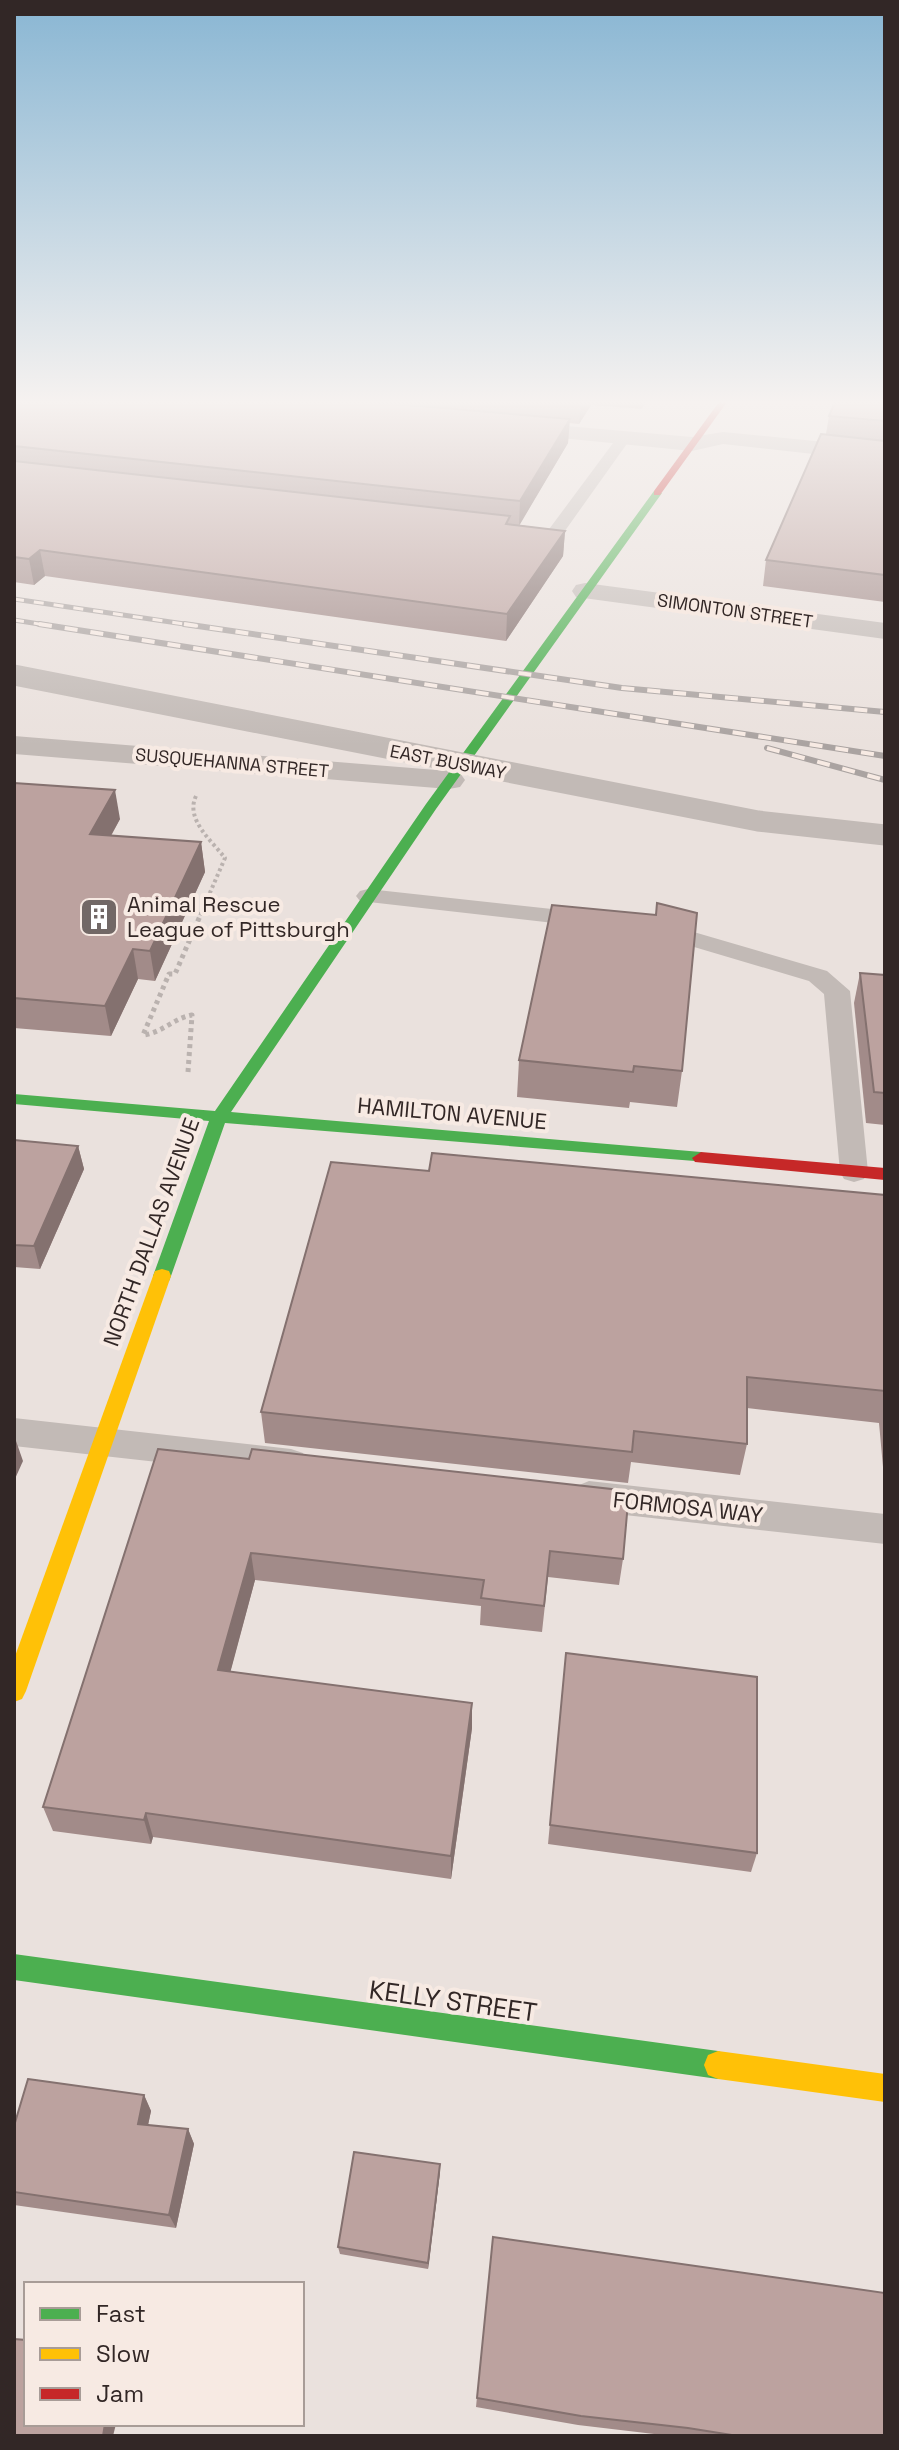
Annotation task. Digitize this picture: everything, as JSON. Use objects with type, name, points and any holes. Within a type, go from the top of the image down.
[{"type":"main road","name":"NORTH DALLAS AVENUE","points":[[14,1691],[219,1117],[449,780],[639,516]]},
{"type":"main road","name":"HAMILTON AVENUE","points":[[14,1099],[885,1174]]},
{"type":"main road","name":"KELLY STREET","points":[[14,1967],[885,2088]]},
{"type":"street","name":"SIMONTON STREET","points":[[585,591],[885,631]]},
{"type":"street","name":"SUSQUEHANNA STREET","points":[[14,745],[449,780]]},
{"type":"lane","points":[[504,533],[551,538],[567,516]]},
{"type":"lane","name":"EAST BUSWAY","points":[[14,675],[758,821],[885,835]]},
{"type":"lane","points":[[368,896],[664,929],[818,976],[849,991],[854,1172]]},
{"type":"lane","points":[[14,1432],[319,1466]]},
{"type":"lane","name":"FORMOSA WAY","points":[[555,1492],[885,1529]]},
{"type":"path","points":[[190,1075],[186,1069],[192,1015],[183,1015],[152,1035],[143,1035],[169,974],[175,974],[225,858],[194,818],[191,807],[195,796],[205,789]]},
{"type":"building","points":[[14,516],[510,516],[506,524],[565,531],[507,614],[40,550],[29,559],[14,557]]},
{"type":"building","points":[[785,516],[885,516],[885,575],[766,560]]},
{"type":"building","name":"Animal Rescue League of Pittsburgh","points":[[14,783],[115,790],[90,834],[201,842],[150,951],[133,949],[105,1006],[14,998]]},
{"type":"building","points":[[657,903],[697,913],[682,1071],[634,1066],[633,1072],[519,1060],[552,905],[656,915]]},
{"type":"building","points":[[860,973],[885,975],[885,1093],[874,1092]]},
{"type":"building","points":[[14,1140],[78,1146],[34,1246],[14,1245]]},
{"type":"building","points":[[432,1153],[885,1195],[885,1391],[747,1377],[747,1444],[634,1431],[632,1452],[261,1412],[331,1162],[429,1171]]},
{"type":"building","points":[[158,1449],[249,1459],[252,1449],[629,1491],[623,1559],[550,1551],[544,1606],[481,1598],[484,1580],[251,1553],[218,1670],[472,1703],[451,1856],[146,1813],[144,1820],[43,1807]]},
{"type":"building","points":[[566,1653],[757,1677],[757,1853],[550,1825]]},
{"type":"building","points":[[28,2079],[144,2095],[138,2124],[188,2129],[169,2215],[14,2192],[14,2126]]},
{"type":"building","points":[[354,2152],[440,2164],[428,2263],[338,2247]]},
{"type":"building","points":[[493,2237],[885,2293],[885,2436],[738,2436],[581,2416],[477,2398]]},
{"type":"building","points":[[14,2339],[24,2340],[24,2426],[105,2426],[103,2436],[14,2436]]},
{"type":"railway","points":[[14,599],[198,626]]},
{"type":"railway","points":[[14,620],[52,626]]},
{"type":"railway","points":[[39,624],[885,756]]},
{"type":"railway","points":[[184,624],[622,688],[885,712]]},
{"type":"railway","points":[[767,748],[885,780]]},
{"type":"traffic: fast","points":[[162,1276],[219,1117],[431,807],[640,516]]},
{"type":"traffic: fast","points":[[14,1099],[701,1158]]},
{"type":"traffic: fast","points":[[14,1967],[718,2065]]},
{"type":"traffic: slow","points":[[14,1691],[162,1276]]},
{"type":"traffic: slow","points":[[718,2065],[885,2088]]},
{"type":"traffic: jam","points":[[701,1158],[885,1174]]},
{"type":"place","name":"Animal Rescue League of Pittsburgh","points":[[99,917]]}]
